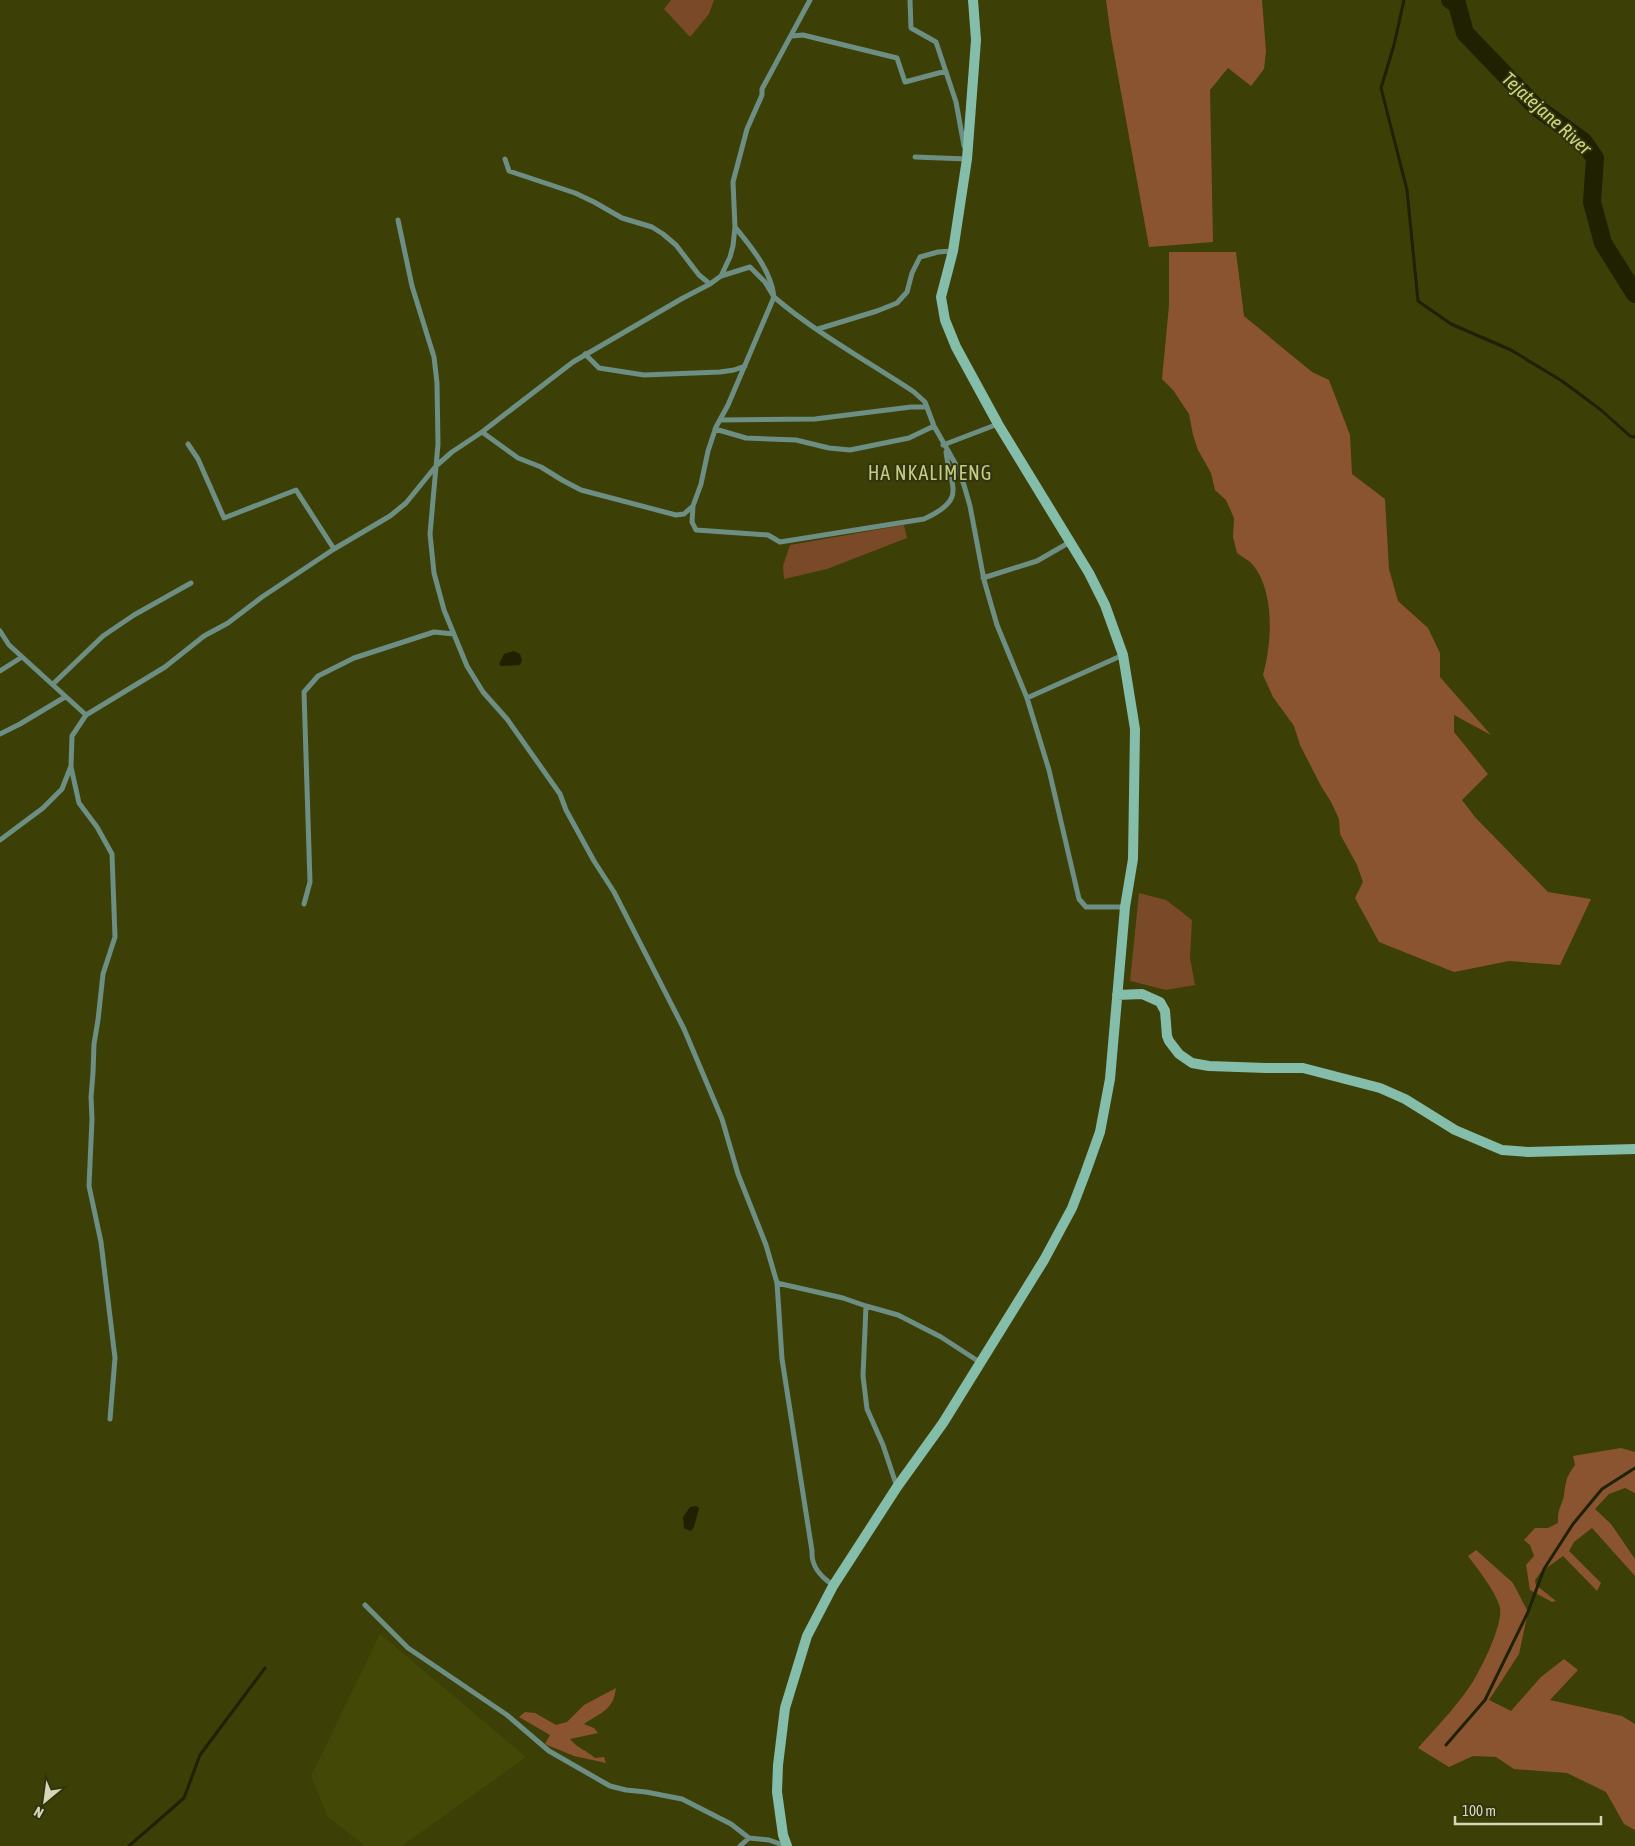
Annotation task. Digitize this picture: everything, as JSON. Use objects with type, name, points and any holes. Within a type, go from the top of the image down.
[{"type":"main road","points":[[786,1846],[777,1792],[778,1764],[785,1708],[807,1636],[834,1586],[897,1488],[943,1423],[1044,1260],[1072,1208],[1100,1132],[1110,1079],[1125,907],[1133,859],[1135,729],[1123,655],[1105,605],[1071,542],[998,424],[956,347],[944,320],[941,297],[953,251],[967,159],[976,40],[973,0]]},
{"type":"main road","points":[[1117,995],[1142,994],[1160,1002],[1165,1011],[1169,1041],[1179,1054],[1192,1063],[1209,1066],[1303,1068],[1380,1088],[1405,1099],[1455,1130],[1502,1150],[1528,1152],[1635,1148]]},
{"type":"street","points":[[721,276],[730,257],[735,227],[733,182],[747,130],[762,95],[762,89],[810,0]]},
{"type":"street","points":[[910,0],[911,28],[936,42],[956,102],[967,159],[915,158]]},
{"type":"street","points":[[792,36],[803,35],[897,58],[906,82],[946,71]]},
{"type":"street","points":[[505,159],[509,171],[576,193],[617,216],[643,223],[663,234],[676,245],[698,274],[710,284]]},
{"type":"street","points":[[398,220],[412,286],[434,357],[437,383],[438,444],[430,534],[434,573],[444,610],[467,666],[483,692],[507,718],[560,794],[566,810],[633,926],[684,1029],[722,1119],[738,1174],[766,1245],[777,1283],[782,1359],[812,1551],[811,1559],[820,1576],[834,1586]]},
{"type":"street","points":[[735,227],[759,258],[773,286],[774,297],[708,451],[701,484],[693,506],[692,522],[696,530],[768,535],[780,542],[924,519],[940,512],[949,502],[955,489],[944,447]]},
{"type":"street","points":[[818,329],[897,303],[907,292],[912,273],[920,257],[938,252],[953,251]]},
{"type":"street","points":[[110,1419],[115,1358],[101,1242],[89,1186],[92,1119],[90,1097],[94,1044],[103,974],[115,937],[112,854],[97,827],[79,803],[71,766],[72,736],[86,715],[165,667],[204,636],[228,623],[262,596],[406,503],[436,466],[452,452],[482,432],[572,362],[721,276],[750,267],[765,282],[774,297],[818,329],[914,392],[925,402],[934,426],[964,485],[970,506],[983,578],[997,624],[1028,698],[1046,761],[1080,899],[1086,907],[1125,907]]},
{"type":"street","points":[[585,354],[600,368],[644,375],[720,372],[745,366]]},
{"type":"street","points":[[720,420],[815,419],[910,407],[927,407]]},
{"type":"street","points":[[944,447],[998,424]]},
{"type":"street","points":[[716,429],[746,438],[796,440],[829,448],[850,450],[908,438],[934,426]]},
{"type":"street","points":[[482,432],[518,458],[541,467],[581,490],[676,515],[684,514],[693,506]]},
{"type":"street","points":[[188,444],[198,459],[224,518],[296,490],[334,549]]},
{"type":"street","points":[[983,578],[1036,561],[1071,542]]},
{"type":"street","points":[[53,684],[102,636],[134,615],[191,584]]},
{"type":"street","points":[[0,631],[9,645],[86,715]]},
{"type":"street","points":[[304,904],[310,882],[304,692],[318,676],[354,658],[434,632],[454,634]]},
{"type":"street","points":[[1028,698],[1123,655]]},
{"type":"street","points":[[0,671],[22,657]]},
{"type":"street","points":[[0,734],[65,697]]},
{"type":"street","points":[[0,840],[43,808],[62,790],[71,766]]},
{"type":"street","points":[[777,1283],[825,1293],[898,1315],[941,1337],[981,1364]]},
{"type":"street","points":[[866,1306],[863,1376],[867,1409],[883,1446],[897,1488]]},
{"type":"street","points":[[365,1605],[408,1648],[507,1715],[549,1751],[610,1786],[682,1799],[731,1824],[749,1838],[769,1840],[786,1846]]},
{"type":"street","points":[[740,1846],[749,1838]]},
{"type":"shaded area","points":[[671,0],[714,0],[709,14],[690,37],[664,9]]},
{"type":"shaded area","points":[[1106,0],[1262,0],[1266,51],[1264,69],[1251,86],[1228,68],[1210,90],[1213,242],[1149,247]]},
{"type":"shaded area","points":[[1169,252],[1236,252],[1244,316],[1312,372],[1329,380],[1350,435],[1352,474],[1385,499],[1389,569],[1398,601],[1428,628],[1440,653],[1440,677],[1491,735],[1454,715],[1454,732],[1488,774],[1462,800],[1475,817],[1548,892],[1591,899],[1560,965],[1509,961],[1454,972],[1379,942],[1355,898],[1363,882],[1357,865],[1340,834],[1339,819],[1300,745],[1294,726],[1273,697],[1263,675],[1270,633],[1270,618],[1265,589],[1260,576],[1253,565],[1237,553],[1233,537],[1234,518],[1226,500],[1215,490],[1211,473],[1198,450],[1189,414],[1173,390],[1162,379],[1169,305]]},
{"type":"shaded area","points":[[904,525],[907,538],[827,569],[784,579],[783,566],[790,545]]},
{"type":"shaded area","points":[[514,651],[520,654],[522,660],[520,665],[501,666],[499,664],[504,654]]},
{"type":"shaded area","points":[[1139,893],[1166,900],[1192,920],[1190,958],[1195,985],[1166,990],[1130,981]]},
{"type":"shaded area","points":[[1621,1448],[1635,1452],[1635,1493],[1625,1488],[1609,1494],[1595,1509],[1611,1524],[1635,1559],[1635,1576],[1592,1528],[1574,1542],[1569,1551],[1601,1583],[1597,1591],[1563,1556],[1541,1572],[1535,1580],[1536,1585],[1556,1601],[1552,1602],[1530,1590],[1526,1565],[1534,1556],[1530,1545],[1524,1540],[1535,1528],[1548,1528],[1558,1523],[1558,1514],[1567,1479],[1575,1465],[1573,1456]]},
{"type":"shaded area","points":[[696,1506],[699,1508],[694,1527],[691,1531],[684,1528],[683,1517],[690,1507]]},
{"type":"shaded area","points":[[1476,1550],[1513,1583],[1528,1612],[1519,1654],[1489,1700],[1511,1711],[1541,1677],[1564,1659],[1578,1670],[1550,1700],[1622,1716],[1635,1724],[1635,1830],[1624,1824],[1606,1792],[1567,1773],[1514,1769],[1496,1757],[1473,1756],[1449,1767],[1418,1748],[1450,1712],[1473,1682],[1484,1662],[1498,1626],[1500,1608],[1495,1595],[1468,1556]]},
{"type":"shaded area","points":[[380,1634],[526,1757],[402,1846],[365,1846],[328,1817],[311,1776]]},
{"type":"shaded area","points":[[616,1688],[609,1706],[584,1724],[594,1728],[598,1733],[570,1739],[595,1758],[604,1757],[606,1763],[574,1756],[545,1744],[550,1735],[519,1717],[525,1712],[535,1713],[556,1725],[567,1722],[584,1705]]},
{"type":"waterway","points":[[1404,0],[1394,45],[1381,88],[1407,190],[1418,301],[1451,324],[1511,350],[1562,381],[1601,410],[1630,436],[1635,437]]},
{"type":"waterway","name":"Tejatejane River","points":[[1450,0],[1457,4],[1465,33],[1536,107],[1583,141],[1595,158],[1592,202],[1603,243],[1635,294]]},
{"type":"waterway","points":[[1446,1745],[1485,1700],[1528,1612],[1544,1569],[1573,1524],[1602,1489],[1635,1468]]},
{"type":"waterway","points":[[129,1846],[184,1798],[200,1755],[265,1668]]},
{"type":"district","name":"HA NKALIMENG","points":[[930,472]]}]
